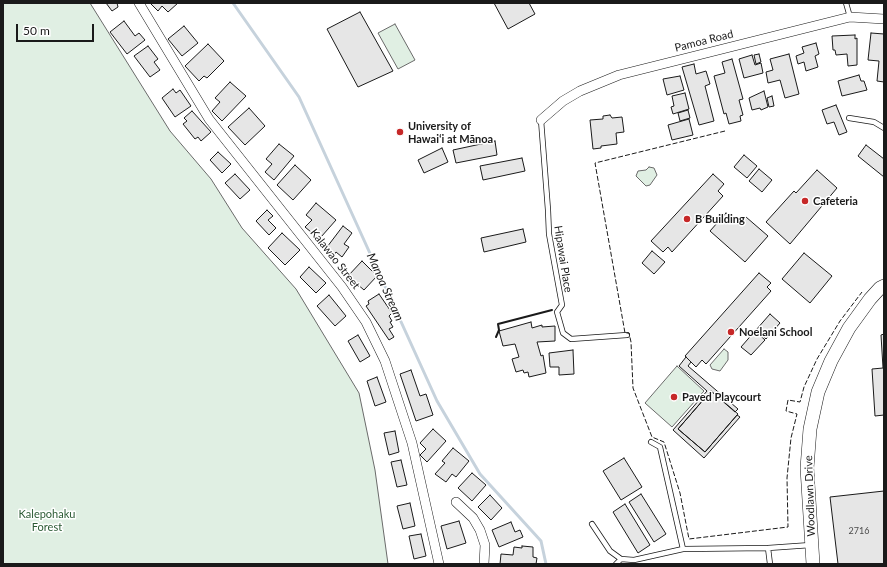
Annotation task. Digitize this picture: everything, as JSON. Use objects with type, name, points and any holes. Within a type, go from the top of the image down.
[{"type":"street","name":"Kalawao Street","points":[[139,3],[209,119],[342,287],[366,322],[385,361],[412,443],[439,564]]},
{"type":"street","name":"Pamoa Road","points":[[541,120],[563,101],[580,91],[619,75],[850,17],[884,19]]},
{"type":"street","name":"Woodlawn Drive","points":[[813,564],[807,468],[810,428],[818,392],[831,361],[849,328],[870,299],[880,288],[884,286]]},
{"type":"street","points":[[456,502],[473,518],[480,530],[485,545],[484,564]]},
{"type":"lane","points":[[846,3],[850,17]]},
{"type":"lane","points":[[850,118],[874,122],[884,128]]},
{"type":"lane","name":"Hipawai Place","points":[[541,120],[549,234],[562,305],[557,312],[563,333],[571,339],[627,335]]},
{"type":"lane","points":[[651,442],[660,448],[683,549]]},
{"type":"lane","points":[[592,524],[610,551],[621,559],[634,560],[683,549],[768,548],[811,545]]},
{"type":"lane","points":[[768,548],[770,564]]},
{"type":"lane","points":[[616,564],[621,559]]},
{"type":"green space","name":"Kalepohaku Forest","points":[[3,3],[90,3],[170,131],[211,179],[242,228],[296,289],[359,393],[375,470],[388,564],[3,564]]},
{"type":"green space","points":[[395,24],[415,60],[398,69],[378,33]]},
{"type":"green space","points":[[649,167],[654,168],[657,175],[650,185],[646,186],[636,176],[638,171],[646,170]]},
{"type":"green space","points":[[724,349],[728,352],[728,360],[720,371],[712,369],[710,365]]},
{"type":"green space","name":"Paved Playcourt","points":[[677,366],[704,391],[672,427],[645,403]]},
{"type":"building","points":[[106,3],[117,3],[118,7],[112,11]]},
{"type":"building","points":[[150,3],[178,3],[168,12],[162,6],[158,11]]},
{"type":"building","points":[[494,3],[529,3],[535,14],[508,29]]},
{"type":"building","points":[[360,12],[393,71],[358,87],[327,29]]},
{"type":"building","points":[[124,21],[135,36],[139,33],[145,40],[127,54],[110,32]]},
{"type":"building","points":[[184,26],[198,43],[182,56],[168,39]]},
{"type":"building","points":[[871,33],[884,34],[884,82],[877,81],[879,61],[868,60]]},
{"type":"building","points":[[855,35],[855,39],[857,38],[857,65],[848,66],[847,54],[836,55],[835,50],[833,50],[832,36]]},
{"type":"building","points":[[816,43],[819,54],[815,56],[818,67],[806,71],[804,62],[798,64],[796,56],[804,53],[802,47]]},
{"type":"building","points":[[208,44],[224,61],[207,78],[204,76],[199,81],[185,66]]},
{"type":"building","points":[[148,46],[158,59],[154,62],[160,70],[150,77],[134,56]]},
{"type":"building","points":[[759,54],[761,62],[756,64],[754,55]]},
{"type":"building","points":[[789,54],[799,94],[785,98],[780,80],[768,83],[766,72],[773,70],[770,59]]},
{"type":"building","points":[[752,55],[755,65],[761,63],[763,73],[744,78],[739,59]]},
{"type":"building","points":[[732,59],[743,99],[739,100],[743,115],[740,116],[741,121],[729,124],[726,113],[724,114],[714,76],[725,73],[722,62]]},
{"type":"building","points":[[694,64],[696,74],[706,71],[710,84],[705,86],[714,121],[699,125],[682,67]]},
{"type":"building","points":[[859,75],[861,81],[864,81],[867,90],[842,96],[838,81]]},
{"type":"building","points":[[680,76],[684,90],[667,95],[663,79]]},
{"type":"building","points":[[230,82],[246,96],[222,121],[212,111],[220,102],[215,98]]},
{"type":"building","points":[[173,89],[176,93],[180,90],[191,106],[175,117],[162,98]]},
{"type":"building","points":[[764,91],[768,107],[761,110],[760,108],[752,110],[749,98]]},
{"type":"building","points":[[685,93],[689,109],[673,114],[671,107],[674,106],[672,96]]},
{"type":"building","points":[[772,96],[774,106],[769,107],[767,98]]},
{"type":"building","points":[[836,105],[847,132],[839,135],[834,122],[827,124],[822,110]]},
{"type":"building","points":[[249,108],[265,126],[245,145],[228,127]]},
{"type":"building","points":[[688,110],[690,118],[680,121],[678,113]]},
{"type":"building","points":[[192,111],[211,132],[201,141],[198,137],[195,139],[183,124],[187,121],[184,118]]},
{"type":"building","points":[[610,115],[612,118],[622,117],[624,132],[616,133],[617,144],[601,146],[601,148],[593,149],[590,120],[603,119],[603,116]]},
{"type":"building","points":[[689,119],[693,135],[672,140],[668,125]]},
{"type":"building","points":[[495,141],[497,155],[456,163],[453,150]]},
{"type":"building","points":[[279,144],[294,156],[274,180],[265,172],[272,164],[266,159]]},
{"type":"building","points":[[866,145],[884,159],[884,177],[858,156]]},
{"type":"building","points":[[442,148],[448,162],[424,173],[418,160]]},
{"type":"building","points":[[218,152],[231,164],[222,173],[210,160]]},
{"type":"building","points":[[744,155],[757,166],[747,178],[734,167]]},
{"type":"building","points":[[522,158],[525,171],[483,180],[480,166]]},
{"type":"building","points":[[295,165],[311,180],[293,200],[277,185]]},
{"type":"building","points":[[759,169],[772,180],[762,192],[749,181]]},
{"type":"building","name":"Cafeteria","points":[[817,170],[837,188],[790,244],[766,222],[794,191],[796,193]]},
{"type":"building","points":[[235,174],[250,190],[240,199],[225,183]]},
{"type":"building","name":"B Building","points":[[713,174],[724,184],[718,191],[723,196],[672,252],[668,247],[663,252],[651,241]]},
{"type":"building","points":[[316,203],[336,220],[321,237],[319,235],[317,237],[305,227],[312,220],[306,215]]},
{"type":"building","points":[[267,210],[273,216],[268,220],[276,228],[269,235],[256,221]]},
{"type":"building","points":[[726,213],[739,225],[746,217],[768,236],[745,262],[710,231]]},
{"type":"building","points":[[343,226],[352,233],[344,244],[349,247],[342,257],[336,252],[332,258],[324,251]]},
{"type":"building","points":[[523,229],[526,242],[484,252],[481,238]]},
{"type":"building","points":[[282,233],[300,250],[285,265],[268,248]]},
{"type":"building","points":[[652,251],[665,262],[654,274],[642,263]]},
{"type":"building","points":[[804,253],[832,276],[810,303],[782,279]]},
{"type":"building","points":[[362,261],[377,276],[364,290],[348,276]]},
{"type":"building","points":[[309,267],[326,283],[316,293],[300,277]]},
{"type":"building","points":[[759,273],[771,283],[767,287],[771,291],[706,364],[702,360],[696,367],[685,356]]},
{"type":"building","points":[[379,294],[392,313],[389,316],[393,327],[389,329],[394,337],[389,340],[366,306],[369,304],[368,301]]},
{"type":"building","points":[[329,295],[346,316],[335,326],[317,306]]},
{"type":"building","points":[[770,314],[780,323],[766,339],[756,330]]},
{"type":"building","points":[[531,322],[532,328],[542,325],[542,327],[555,326],[555,341],[537,342],[541,356],[543,355],[546,373],[529,377],[528,372],[524,373],[523,370],[516,372],[512,359],[519,357],[515,344],[503,346],[499,331]]},
{"type":"building","points":[[755,331],[765,340],[751,355],[741,347]]},
{"type":"building","points":[[884,334],[884,415],[875,416],[872,369],[883,368],[881,335]]},
{"type":"building","points":[[358,335],[370,356],[360,362],[348,341]]},
{"type":"building","points":[[573,350],[574,374],[559,375],[559,367],[550,367],[549,353]]},
{"type":"building","points":[[686,357],[691,362],[688,366],[738,409],[735,412],[711,391],[678,429],[705,452],[737,415],[740,417],[704,458],[673,430],[707,391],[679,366]]},
{"type":"building","points":[[411,370],[420,396],[426,394],[433,415],[416,421],[400,374]]},
{"type":"building","points":[[377,377],[386,402],[375,406],[367,381]]},
{"type":"building","points":[[711,391],[738,414],[705,452],[678,429]]},
{"type":"building","points":[[433,429],[446,441],[427,462],[420,455],[426,449],[420,443]]},
{"type":"building","points":[[395,431],[399,452],[389,455],[384,433]]},
{"type":"building","points":[[453,448],[469,461],[456,477],[452,474],[446,482],[435,474],[445,463],[442,461]]},
{"type":"building","points":[[624,458],[642,487],[621,500],[603,471]]},
{"type":"building","points":[[401,460],[407,485],[397,487],[391,462]]},
{"type":"building","points":[[472,473],[486,485],[472,501],[458,488]]},
{"type":"building","points":[[884,491],[884,564],[838,564],[830,497]]},
{"type":"building","points":[[641,494],[666,534],[654,542],[629,502]]},
{"type":"building","points":[[490,495],[502,508],[491,520],[478,507]]},
{"type":"building","points":[[410,503],[415,526],[403,529],[397,506]]},
{"type":"building","points":[[625,504],[650,545],[638,553],[613,512]]},
{"type":"building","points":[[459,521],[466,543],[447,549],[441,526]]},
{"type":"building","points":[[511,522],[515,532],[520,530],[523,537],[499,547],[492,530]]},
{"type":"building","points":[[421,534],[426,556],[414,559],[409,536]]},
{"type":"building","points":[[522,546],[533,547],[533,557],[537,558],[536,564],[500,564],[501,554],[513,555],[514,547],[522,548]]},
{"type":"waterway","name":"Manoa Stream","points":[[233,3],[299,97],[437,401],[480,474],[541,541],[546,564]]},
{"type":"fence","points":[[725,131],[595,163],[625,333],[629,333],[631,342],[633,388],[652,437],[664,442],[680,493],[689,539],[788,527],[787,478],[791,438],[797,414],[786,411],[788,400],[800,402],[804,387],[817,359],[840,321],[862,292]]},
{"type":"wall","points":[[496,337],[499,330],[498,324],[552,310]]},
{"type":"place","name":"University of Hawaiʻi at Mānoa","points":[[400,132]]},
{"type":"place","name":"Cafeteria","points":[[805,201]]},
{"type":"place","name":"B Building","points":[[687,219]]},
{"type":"place","name":"Noelani School","points":[[731,332]]},
{"type":"place","name":"Paved Playcourt","points":[[674,397]]}]
